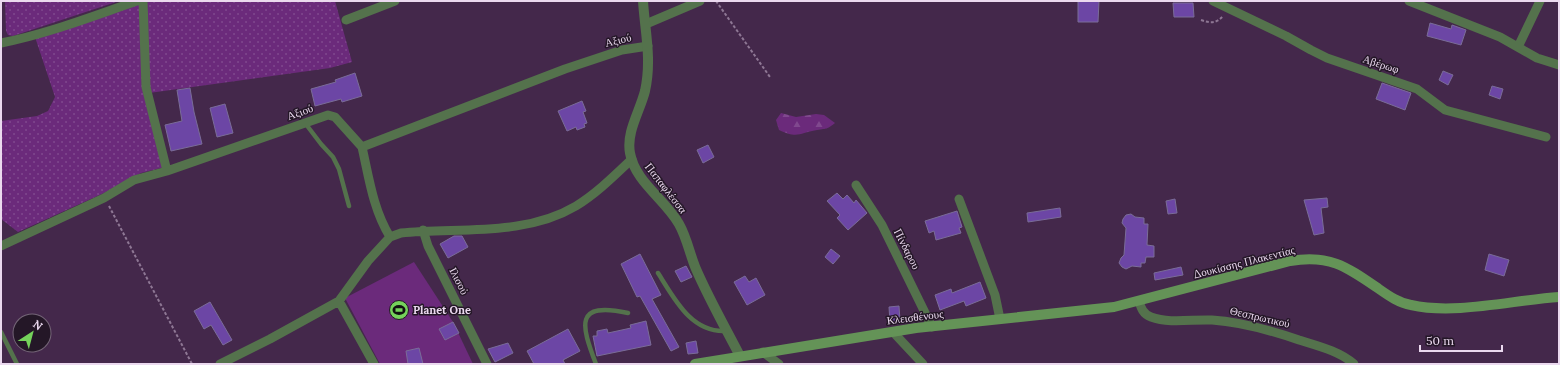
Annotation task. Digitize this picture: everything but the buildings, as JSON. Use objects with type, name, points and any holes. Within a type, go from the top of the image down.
[{"type":"main road","name":"Δουκίσσης Πλακεντίας","points":[[1139,301],[1290,261],[1311,258],[1330,261],[1339,265],[1399,301],[1421,308],[1433,309],[1462,307],[1559,297]]},
{"type":"main road","name":"Κλεισθένους","points":[[695,364],[916,328],[1114,306],[1139,301]]},
{"type":"street","points":[[1,43],[82,20],[137,1]]},
{"type":"street","points":[[143,1],[146,87],[166,171]]},
{"type":"street","points":[[346,20],[395,1]]},
{"type":"street","name":"Παπαφλέσσα","points":[[643,1],[648,46],[645,91],[630,140],[630,152],[636,171],[679,225],[700,279],[740,356]]},
{"type":"street","points":[[646,24],[700,1]]},
{"type":"street","name":"Αβέρωφ","points":[[1213,1],[1286,36],[1327,58],[1417,89],[1445,110],[1546,137]]},
{"type":"street","points":[[1409,1],[1500,37],[1537,58],[1559,65]]},
{"type":"street","points":[[1518,47],[1542,2]]},
{"type":"street","name":"Αξιού","points":[[1,244],[104,198],[134,180],[166,171],[305,123],[328,116],[335,118],[362,147],[565,69],[622,50],[648,46]]},
{"type":"street","points":[[362,147],[379,218],[390,236]]},
{"type":"street","points":[[220,364],[270,339],[339,301],[368,261],[390,236],[423,230],[469,230],[516,226],[541,221],[564,212],[588,198],[604,186],[632,159]]},
{"type":"street","name":"Πίνδαρου","points":[[856,185],[872,208],[885,232],[932,327]]},
{"type":"street","points":[[958,199],[995,295],[1000,319]]},
{"type":"street","name":"Ιλισού","points":[[423,230],[428,246],[487,364]]},
{"type":"street","points":[[339,301],[374,364]]},
{"type":"street","name":"Θεσπρωτικού","points":[[1139,301],[1141,309],[1145,314],[1156,318],[1181,321],[1226,321],[1251,325],[1334,351],[1354,364]]},
{"type":"street","points":[[893,332],[923,364]]},
{"type":"street","points":[[763,352],[779,364]]},
{"type":"lane","points":[[305,123],[333,157],[339,169],[349,206]]},
{"type":"lane","points":[[658,273],[681,309],[691,319],[709,329],[726,331]]},
{"type":"lane","points":[[596,364],[585,329],[586,318],[591,312],[597,310],[610,309],[628,313]]},
{"type":"lane","points":[[1,332],[16,364]]},
{"type":"path","points":[[716,1],[770,77]]},
{"type":"path","points":[[1201,20],[1210,23],[1216,22],[1230,9]]},
{"type":"path","points":[[104,198],[192,364]]},
{"type":"green space","points":[[5,1],[119,1],[13,36],[8,35],[6,31]]},
{"type":"green space","points":[[151,1],[335,1],[352,62],[330,68],[149,93],[165,167],[141,173],[104,193],[18,232],[1,219],[1,121],[37,116],[48,111],[55,97],[35,37]]},
{"type":"green space","points":[[781,113],[796,117],[816,114],[824,115],[835,123],[827,128],[795,135],[779,130],[776,120]]},
{"type":"green space","name":"Planet One","points":[[414,262],[453,322],[473,364],[380,364],[345,298]]},
{"type":"place","name":"Planet One","points":[[399,310]]}]
